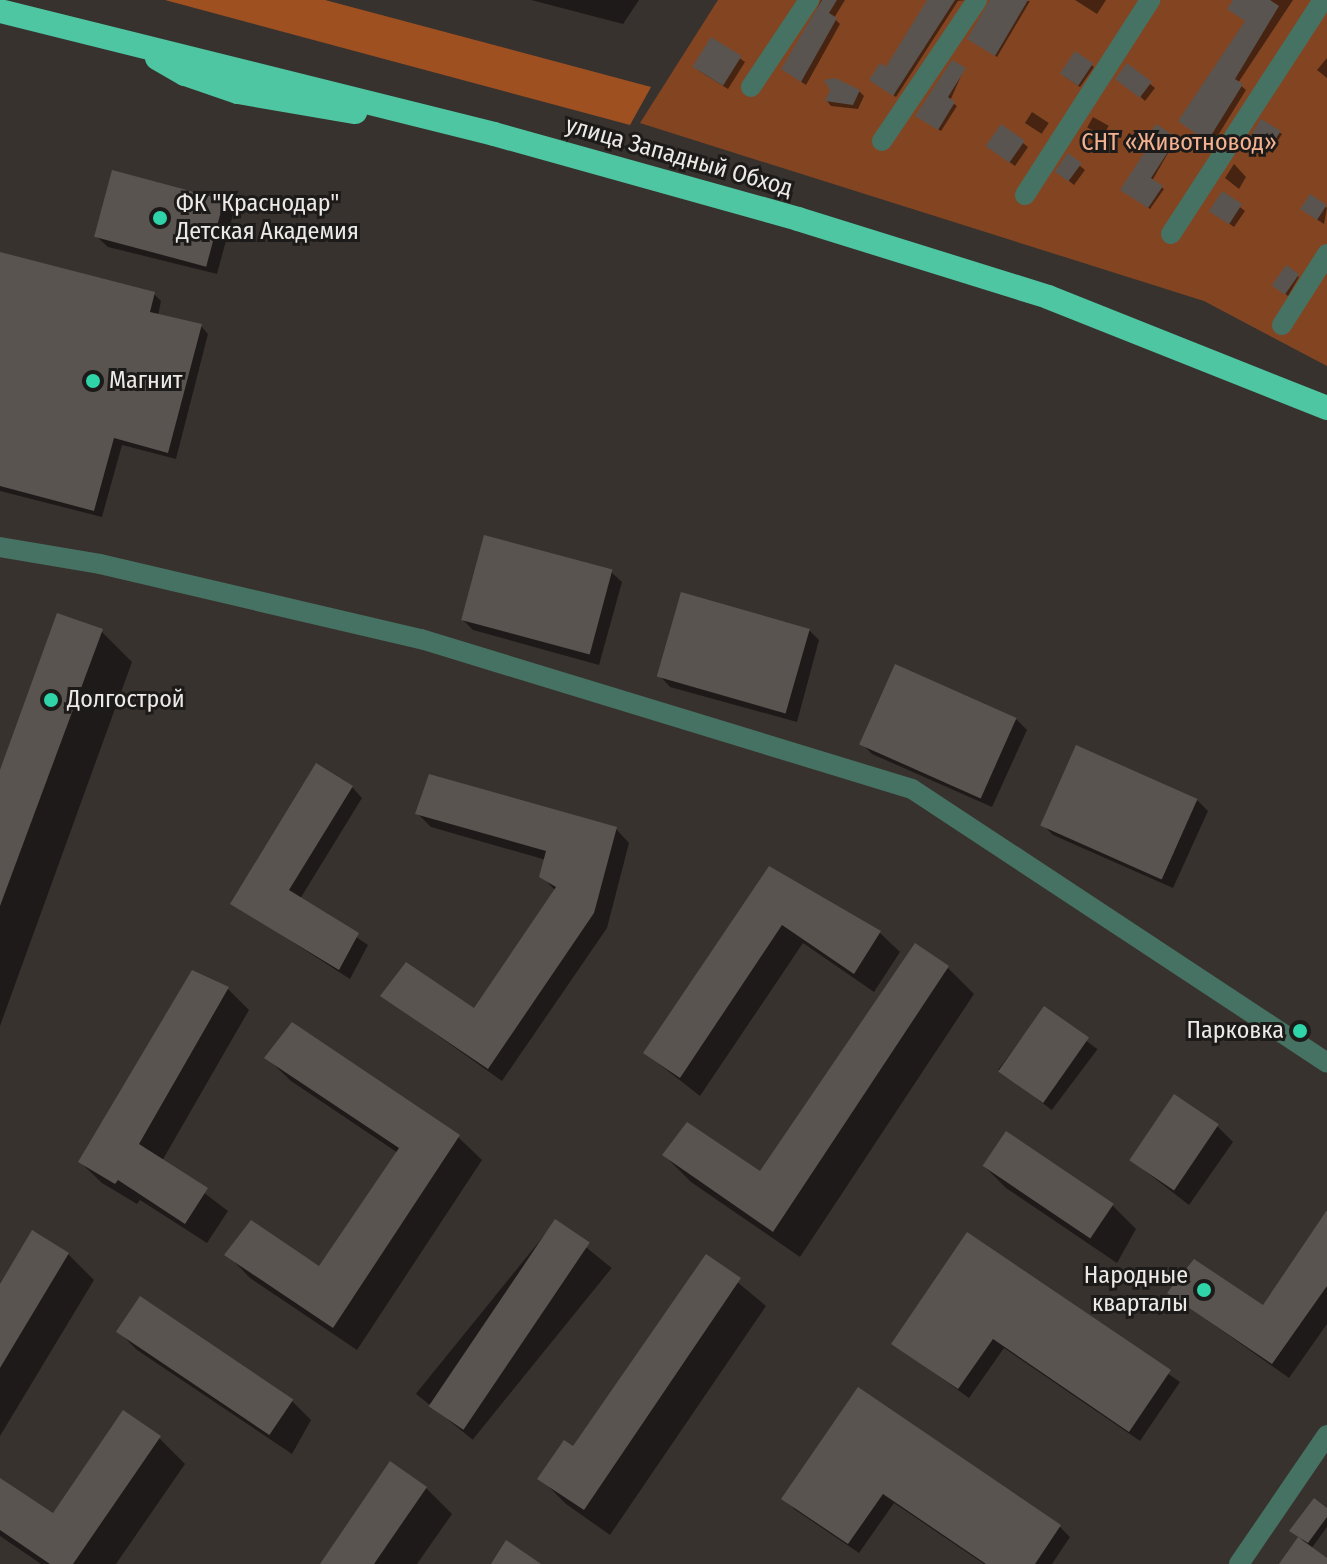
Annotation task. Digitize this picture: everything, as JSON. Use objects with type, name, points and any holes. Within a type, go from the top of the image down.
[{"type":"highway","name":"улица Западный Обход","points":[[19,0],[498,123],[800,209],[1051,285],[1327,390]]},
{"type":"highway","name":"улица Западный Обход","points":[[0,11],[411,114],[798,219],[1048,297],[1327,408]]},
{"type":"street","points":[[751,87],[809,0]]},
{"type":"street","points":[[882,141],[977,0]]},
{"type":"street","points":[[1025,195],[1150,0]]},
{"type":"street","points":[[1171,234],[1323,0]]},
{"type":"street","points":[[1282,325],[1327,254]]},
{"type":"street","points":[[0,547],[100,564],[421,639],[912,789],[1327,1063]]},
{"type":"street","points":[[1239,1564],[1327,1435]]},
{"type":"green space","name":"СНТ «Животновод»","points":[[718,0],[1327,0],[1327,366],[1204,301],[640,123]]},
{"type":"shaded area","points":[[165,0],[325,0],[651,87],[630,125]]},
{"type":"building","points":[[822,0],[837,0],[829,13],[837,18],[801,82],[781,69]]},
{"type":"building","points":[[927,0],[955,0],[893,96],[869,80],[880,63],[886,67]]},
{"type":"building","points":[[990,0],[1028,0],[995,56],[967,39]]},
{"type":"building","points":[[1233,0],[1270,0],[1279,6],[1235,79],[1243,84],[1207,142],[1178,121],[1245,21],[1227,9]]},
{"type":"building","points":[[711,37],[742,56],[723,86],[692,67]]},
{"type":"building","points":[[1075,51],[1093,63],[1078,86],[1060,73]]},
{"type":"building","points":[[952,60],[966,68],[948,97],[955,102],[938,130],[915,116]]},
{"type":"building","points":[[1127,63],[1152,82],[1140,98],[1115,79]]},
{"type":"building","points":[[835,78],[860,90],[853,105],[825,101],[830,90],[824,80]]},
{"type":"building","points":[[1261,119],[1281,131],[1269,150],[1250,138]]},
{"type":"building","points":[[1001,124],[1025,141],[1009,163],[986,146]]},
{"type":"building","points":[[1156,124],[1177,138],[1151,178],[1163,186],[1148,208],[1120,190],[1148,147],[1143,144]]},
{"type":"building","points":[[1068,153],[1082,163],[1068,182],[1054,172]]},
{"type":"building","name":"ФК \"Краснодар\" Детская Академия","points":[[112,170],[224,200],[206,267],[94,237]]},
{"type":"building","points":[[1222,191],[1242,204],[1229,224],[1209,211]]},
{"type":"building","points":[[1310,194],[1327,205],[1317,220],[1300,209]]},
{"type":"building","name":"Магнит","points":[[0,252],[155,292],[150,312],[202,324],[168,453],[114,438],[94,511],[0,486]]},
{"type":"building","points":[[1286,265],[1299,274],[1285,295],[1272,285]]},
{"type":"building","points":[[484,535],[612,569],[590,654],[461,620]]},
{"type":"building","points":[[681,592],[810,629],[786,714],[657,677]]},
{"type":"building","name":"Долгострой","points":[[57,613],[103,629],[0,906],[0,770]]},
{"type":"building","points":[[895,664],[1017,718],[981,798],[859,744]]},
{"type":"building","points":[[1076,745],[1198,799],[1162,879],[1040,825]]},
{"type":"building","points":[[316,763],[353,786],[289,890],[359,933],[339,970],[230,904]]},
{"type":"building","points":[[429,774],[617,827],[594,913],[488,1069],[380,996],[406,962],[474,1008],[556,887],[539,877],[546,851],[415,814]]},
{"type":"building","points":[[769,866],[881,931],[854,974],[782,925],[680,1078],[643,1053]]},
{"type":"building","points":[[915,943],[949,966],[773,1232],[662,1155],[687,1122],[760,1171]]},
{"type":"building","points":[[192,970],[229,987],[139,1144],[208,1188],[185,1224],[118,1180],[115,1184],[78,1162]]},
{"type":"building","points":[[1044,1006],[1089,1038],[1043,1103],[998,1072]]},
{"type":"building","points":[[292,1022],[460,1135],[333,1328],[224,1255],[251,1220],[319,1266],[399,1148],[264,1058]]},
{"type":"building","name":"Народные кварталы","points":[[1174,1094],[1219,1124],[1174,1191],[1129,1160]]},
{"type":"building","points":[[1006,1131],[1114,1204],[1090,1239],[983,1166]]},
{"type":"building","name":"Народные кварталы","points":[[1327,1210],[1327,1286],[1272,1364],[1167,1293],[1194,1259],[1263,1305]]},
{"type":"building","points":[[555,1219],[590,1242],[463,1430],[429,1406]]},
{"type":"building","points":[[32,1230],[69,1253],[0,1368],[0,1284]]},
{"type":"building","points":[[967,1232],[1171,1370],[1129,1432],[993,1339],[958,1389],[891,1344]]},
{"type":"building","points":[[706,1254],[741,1278],[584,1510],[537,1479],[564,1440],[573,1446]]},
{"type":"building","points":[[140,1296],[293,1399],[269,1435],[116,1332]]},
{"type":"building","points":[[858,1387],[1061,1525],[1035,1564],[986,1564],[883,1494],[848,1544],[781,1499]]},
{"type":"building","points":[[123,1410],[161,1436],[73,1564],[50,1564],[0,1530],[0,1478],[53,1513]]},
{"type":"building","points":[[390,1461],[427,1487],[374,1564],[320,1564]]},
{"type":"building","points":[[1314,1498],[1327,1508],[1327,1517],[1308,1543],[1289,1531]]},
{"type":"building","points":[[1298,1537],[1327,1558],[1327,1564],[1279,1564]]},
{"type":"building","points":[[506,1540],[541,1564],[491,1564]]},
{"type":"place","name":"ФК \"Краснодар\" Детская Академия","points":[[160,218]]},
{"type":"place","name":"Магнит","points":[[93,381]]},
{"type":"place","name":"Долгострой","points":[[51,700]]},
{"type":"place","name":"Парковка","points":[[1300,1031]]},
{"type":"place","name":"Народные кварталы","points":[[1204,1290]]}]
